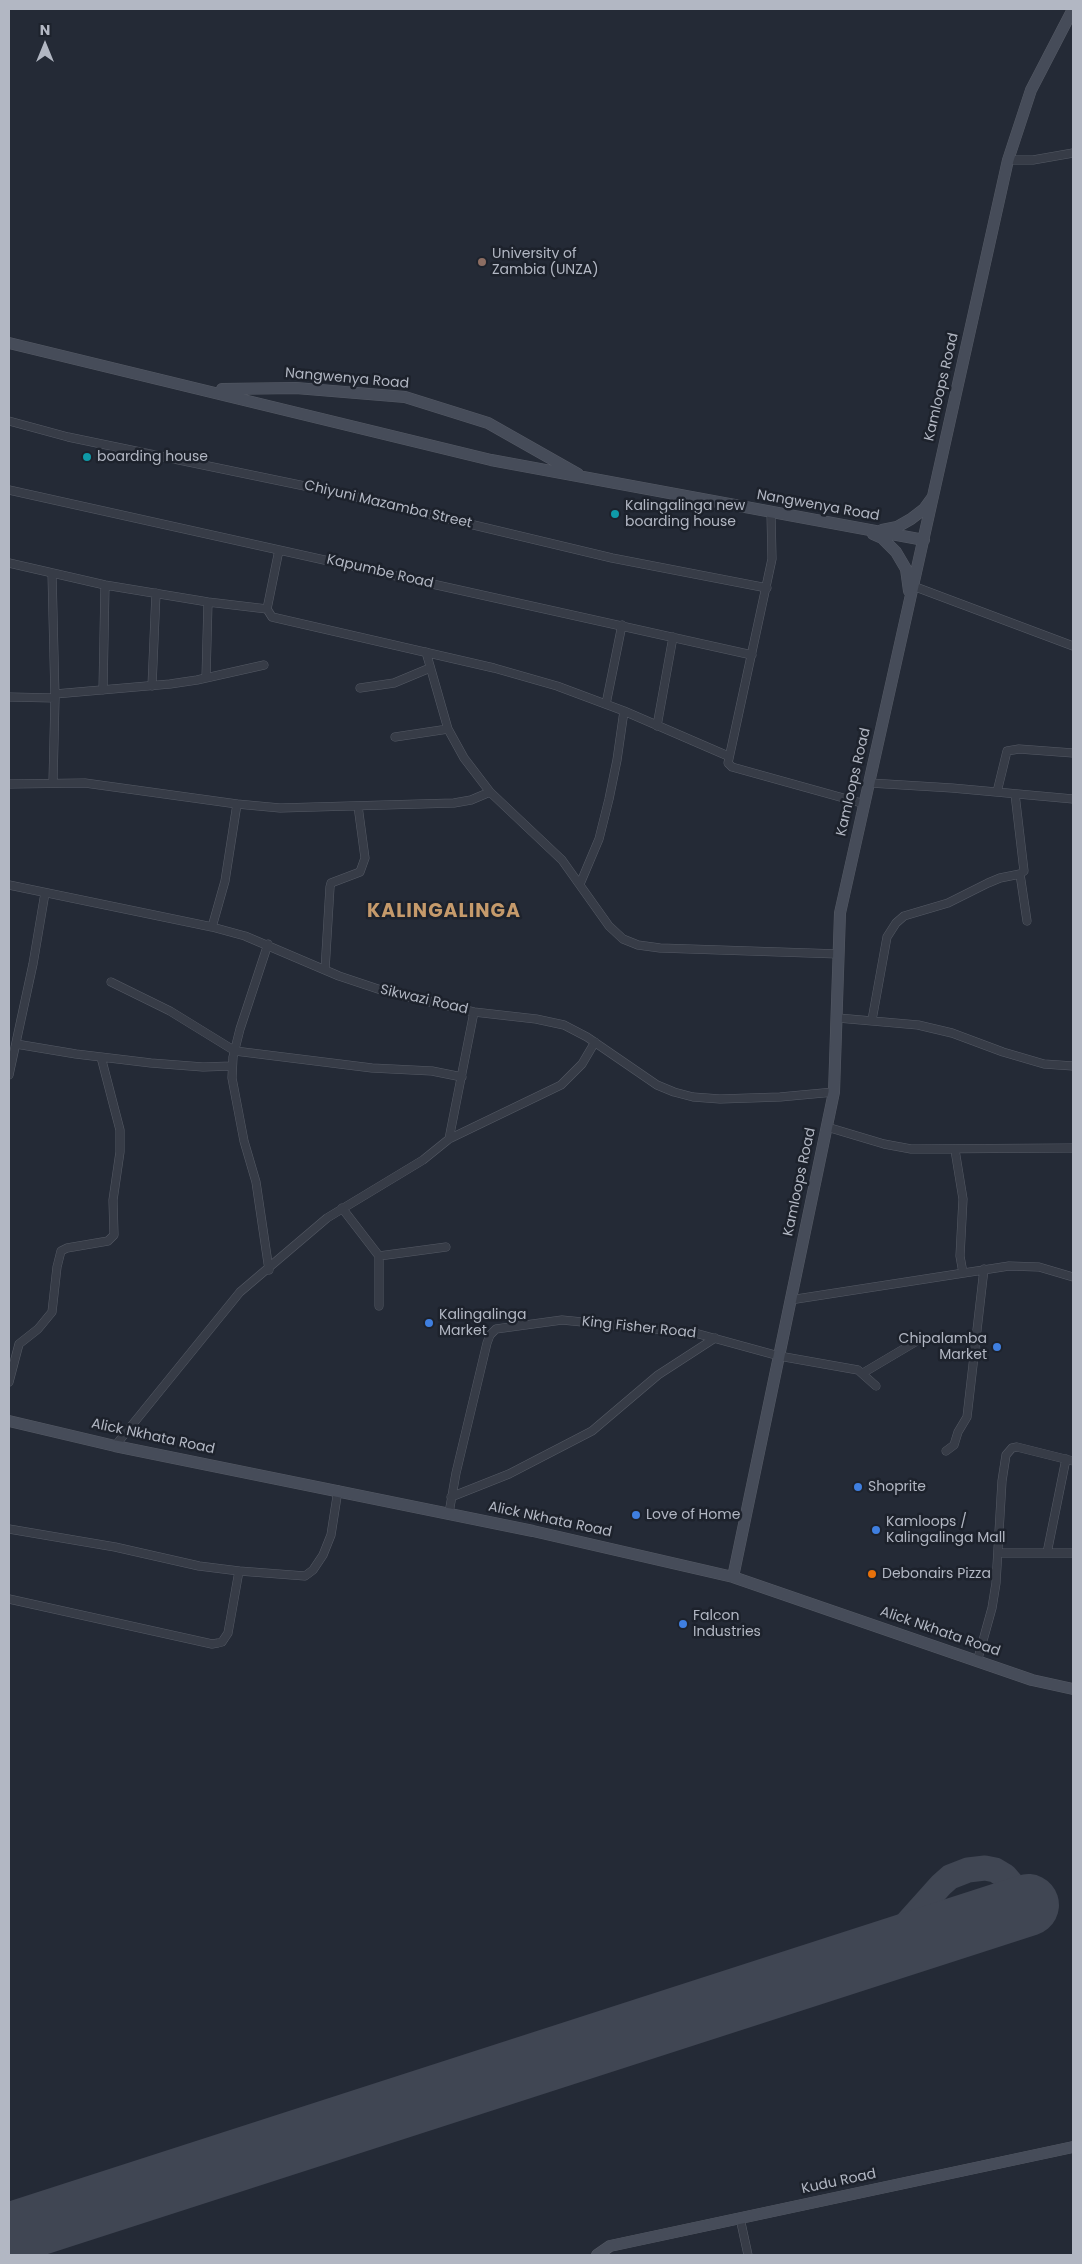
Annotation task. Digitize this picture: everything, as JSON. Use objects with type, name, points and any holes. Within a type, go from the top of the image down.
[{"type":"main road","name":"Kamloops Road","points":[[733,1578],[834,1092],[838,1018],[840,913],[1008,160],[1032,90],[1073,9]]},
{"type":"main road","name":"Nangwenya Road","points":[[9,343],[491,460],[588,480],[924,540]]},
{"type":"main road","name":"Nangwenya Road","points":[[205,390],[296,388],[405,397],[488,423],[588,480]]},
{"type":"main road","points":[[865,530],[881,530],[904,523],[924,509],[934,496]]},
{"type":"main road","points":[[865,530],[882,538],[901,560],[906,569],[910,588],[908,607]]},
{"type":"main road","name":"Alick Nkhata Road","points":[[9,1421],[115,1446],[449,1513],[733,1578],[1032,1680],[1073,1689]]},
{"type":"main road","name":"Kudu Road","points":[[597,2255],[610,2246],[1073,2147]]},
{"type":"street","points":[[1008,160],[1033,160],[1073,153]]},
{"type":"street","name":"Chiyuni Mazamba Street","points":[[9,421],[68,437],[348,495],[612,558],[767,588]]},
{"type":"street","name":"Kapumbe Road","points":[[9,490],[752,655]]},
{"type":"street","points":[[771,513],[772,559],[728,763],[732,767],[865,804]]},
{"type":"street","points":[[279,550],[267,609],[272,617],[494,668],[557,686],[624,711],[728,756]]},
{"type":"street","points":[[9,563],[105,585],[208,602],[267,609]]},
{"type":"street","points":[[52,573],[55,696],[53,782]]},
{"type":"street","points":[[103,690],[105,585]]},
{"type":"street","points":[[913,586],[1073,646]]},
{"type":"street","points":[[152,686],[156,592]]},
{"type":"street","points":[[206,678],[208,602]]},
{"type":"street","points":[[606,704],[622,625]]},
{"type":"street","points":[[657,726],[673,637]]},
{"type":"street","points":[[426,652],[448,729],[464,758],[490,792],[562,860],[609,926],[622,939],[638,945],[660,948],[839,954]]},
{"type":"street","points":[[9,698],[55,696],[152,686],[206,678],[264,665]]},
{"type":"street","points":[[360,688],[394,683],[430,668]]},
{"type":"street","points":[[580,884],[598,839],[607,807],[618,760],[624,711]]},
{"type":"street","points":[[395,737],[448,729]]},
{"type":"street","points":[[997,792],[1008,751],[1019,749],[1073,753]]},
{"type":"street","points":[[9,784],[85,783],[237,804],[280,808],[454,803],[471,800],[490,792]]},
{"type":"street","points":[[870,783],[1073,799]]},
{"type":"street","points":[[872,1020],[887,937],[896,923],[904,916],[948,903],[1000,878],[1020,874],[1024,870],[1015,794]]},
{"type":"street","points":[[212,927],[225,881],[237,804]]},
{"type":"street","points":[[326,970],[331,884],[360,872],[365,858],[358,806]]},
{"type":"street","points":[[1020,874],[1028,921]]},
{"type":"street","name":"Sikwazi Road","points":[[9,885],[212,927],[268,944],[326,970],[387,992],[474,1012],[551,1021],[576,1030],[657,1085],[693,1097],[720,1099],[780,1097],[834,1092]]},
{"type":"street","points":[[9,1075],[13,1047],[45,893]]},
{"type":"street","points":[[268,944],[240,1029],[232,1066],[237,1107],[256,1182],[269,1270]]},
{"type":"street","points":[[111,982],[170,1011],[234,1051],[372,1068],[432,1071],[462,1077]]},
{"type":"street","points":[[449,1140],[474,1012]]},
{"type":"street","points":[[838,1018],[872,1020],[936,1029],[1044,1064],[1073,1066]]},
{"type":"street","points":[[115,1446],[160,1388],[195,1349],[240,1292],[269,1270],[327,1218],[423,1160],[449,1140],[561,1085],[582,1064],[595,1042]]},
{"type":"street","points":[[13,1047],[186,1066],[232,1066]]},
{"type":"street","points":[[9,1382],[19,1344],[38,1329],[52,1312],[57,1267],[61,1251],[67,1248],[108,1241],[114,1235],[113,1200],[120,1152],[120,1130],[101,1057]]},
{"type":"street","points":[[827,1127],[884,1144],[907,1148],[955,1150],[1073,1148]]},
{"type":"street","points":[[955,1150],[963,1199],[960,1256],[962,1273]]},
{"type":"street","points":[[342,1208],[378,1256],[379,1306]]},
{"type":"street","points":[[378,1256],[446,1246]]},
{"type":"street","points":[[790,1300],[984,1269],[1024,1265],[1040,1267],[1073,1277]]},
{"type":"street","points":[[946,1452],[954,1445],[958,1432],[967,1417],[984,1269]]},
{"type":"street","name":"King Fisher Road","points":[[451,1497],[487,1343],[490,1335],[496,1329],[562,1320],[686,1332],[779,1356],[858,1370],[863,1373]]},
{"type":"street","points":[[449,1513],[451,1497],[509,1474],[592,1430],[658,1375],[715,1338]]},
{"type":"street","points":[[876,1386],[863,1373],[922,1338]]},
{"type":"street","points":[[977,1662],[992,1608],[999,1553],[1002,1481],[1006,1455],[1012,1448],[1017,1447],[1070,1460],[1047,1553]]},
{"type":"street","points":[[9,1529],[239,1571],[305,1576],[313,1570],[323,1556],[331,1534],[338,1490]]},
{"type":"street","points":[[999,1553],[1073,1553]]},
{"type":"street","points":[[9,1599],[212,1644],[222,1642],[228,1633],[239,1571]]},
{"type":"street","points":[[740,2218],[748,2255]]},
{"type":"taxiway","points":[[881,1952],[941,1885],[950,1877],[968,1870],[985,1868],[995,1870],[1005,1876],[1011,1883],[1013,1892],[1010,1910]]},
{"type":"runway","points":[[9,2234],[1028,1905]]},
{"type":"place","name":"University of Zambia (UNZA)","points":[[482,262]]},
{"type":"place","name":"boarding house","points":[[87,457]]},
{"type":"place","name":"Kalingalinga new boarding house","points":[[615,514]]},
{"type":"place","name":"Kalingalinga Market","points":[[429,1323]]},
{"type":"place","name":"Chipalamba Market","points":[[997,1347]]},
{"type":"place","name":"Shoprite","points":[[858,1487]]},
{"type":"place","name":"Love of Home","points":[[636,1515]]},
{"type":"place","name":"Kamloops / Kalingalinga Mall","points":[[876,1530]]},
{"type":"place","name":"Debonairs Pizza","points":[[872,1574]]},
{"type":"place","name":"Falcon Industries","points":[[683,1624]]},
{"type":"district","name":"KALINGALINGA","points":[[444,912]]}]
